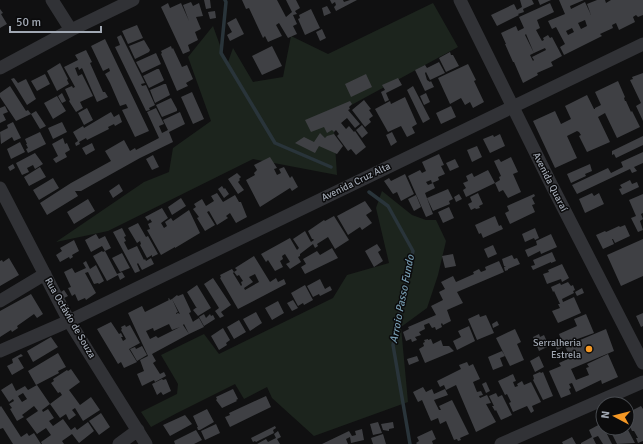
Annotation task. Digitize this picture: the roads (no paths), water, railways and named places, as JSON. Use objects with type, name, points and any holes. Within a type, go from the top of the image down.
[{"type":"street","points":[[52,0],[71,30]]},
{"type":"street","points":[[0,68],[71,30],[109,5],[133,0]]},
{"type":"street","name":"Avenida Quaraí","points":[[460,0],[512,107],[643,363]]},
{"type":"street","name":"Avenida Cruz Alta","points":[[0,351],[69,321],[643,44]]},
{"type":"street","name":"Rua Octávio de Souza","points":[[0,188],[69,321],[146,444]]},
{"type":"street","points":[[0,300],[45,274]]},
{"type":"street","points":[[501,444],[643,382]]},
{"type":"street","points":[[119,444],[138,430]]},
{"type":"waterway","name":"Arroio Passo Fundo","points":[[225,0],[221,53],[275,143],[331,167]]},
{"type":"waterway","name":"Arroio Passo Fundo","points":[[369,192],[388,206],[413,251],[393,345],[410,444]]},
{"type":"place","name":"Serralheria Estrela","points":[[589,349]]}]
